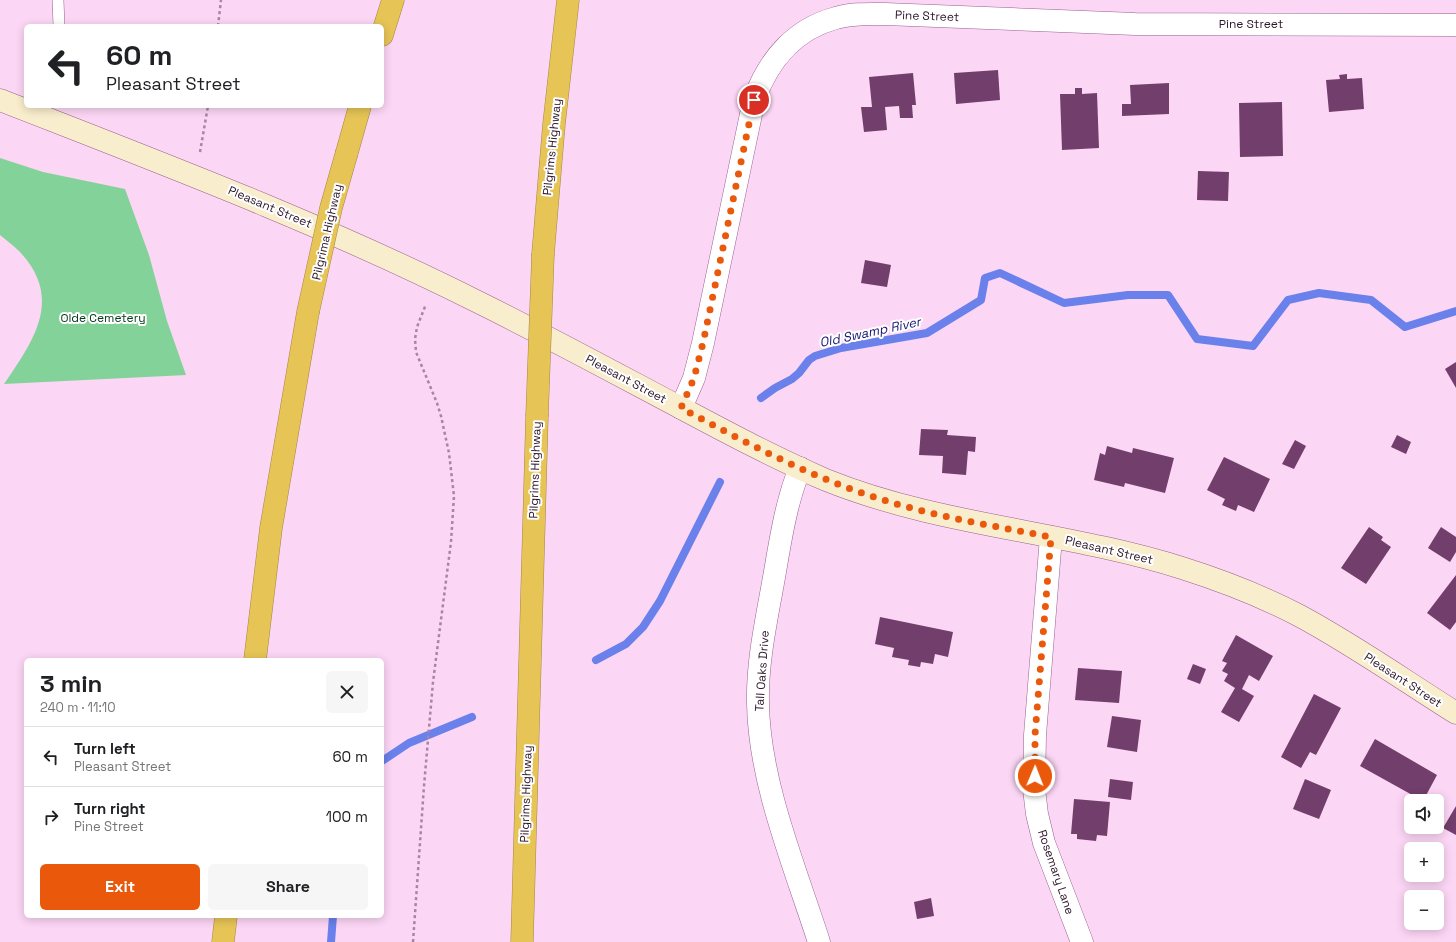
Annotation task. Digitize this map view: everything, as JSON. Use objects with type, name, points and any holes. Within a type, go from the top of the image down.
[{"type":"highway","points":[[384,29],[393,0]]},
{"type":"highway","name":"Pilgrims Highway","points":[[522,942],[543,254],[552,146],[568,0]]},
{"type":"highway","name":"Pilgrima Highway","points":[[255,658],[275,504],[308,312],[330,216],[359,108]]},
{"type":"highway","points":[[223,942],[226,918]]},
{"type":"main road","name":"Pleasant Street","points":[[0,100],[24,106]]},
{"type":"main road","name":"Pleasant Street","points":[[32,108],[44,111],[192,175],[284,212],[396,262],[436,281],[753,447],[800,468],[878,498],[948,516],[1051,537],[1178,566],[1230,584],[1273,603],[1337,637],[1456,713]]},
{"type":"street","name":"Pine Street","points":[[681,408],[694,378],[703,343],[754,100],[761,80],[773,61],[786,46],[801,34],[818,24],[836,18],[858,14],[885,14],[1135,24],[1456,25]]},
{"type":"street","name":"Tall Oaks Drive","points":[[800,468],[785,517],[764,638],[758,702],[760,737],[774,800],[819,942]]},
{"type":"street","name":"Rosemary Lane","points":[[1051,537],[1035,735],[1034,789],[1044,843],[1082,942]]},
{"type":"lane","points":[[58,0],[59,24]]},
{"type":"path","points":[[218,24],[221,0]]},
{"type":"path","points":[[192,175],[203,143],[208,108]]},
{"type":"path","points":[[413,942],[433,682],[451,542],[454,496],[449,453],[441,416],[416,352],[415,339],[420,316],[436,281]]},
{"type":"green space","name":"Olde Cemetery","points":[[0,158],[43,172],[125,189],[149,255],[167,321],[186,375],[4,384],[34,335],[40,319],[42,302],[40,285],[33,268],[19,251],[0,235]]},
{"type":"building","points":[[998,70],[1000,100],[956,104],[954,73]]},
{"type":"building","points":[[913,73],[916,105],[912,105],[913,118],[900,118],[899,106],[885,107],[887,130],[864,132],[861,107],[872,107],[869,77]]},
{"type":"building","points":[[1347,74],[1347,79],[1362,78],[1364,109],[1329,112],[1326,80],[1340,79],[1339,75]]},
{"type":"building","points":[[1169,83],[1169,114],[1122,116],[1122,104],[1131,104],[1130,85]]},
{"type":"building","points":[[1075,88],[1082,88],[1082,94],[1097,93],[1099,148],[1062,150],[1060,94],[1075,94]]},
{"type":"building","points":[[1282,102],[1283,156],[1240,157],[1239,103]]},
{"type":"building","points":[[1198,171],[1229,172],[1228,201],[1197,200]]},
{"type":"building","points":[[865,260],[891,265],[887,287],[861,283]]},
{"type":"building","points":[[1456,362],[1456,388],[1445,369]]},
{"type":"building","points":[[921,429],[948,430],[947,435],[976,437],[975,452],[968,451],[966,475],[942,473],[943,456],[919,455]]},
{"type":"building","points":[[1397,435],[1411,442],[1406,454],[1391,447]]},
{"type":"building","points":[[1295,440],[1306,446],[1294,469],[1282,464]]},
{"type":"building","points":[[1107,446],[1132,453],[1133,448],[1174,458],[1165,493],[1125,483],[1124,487],[1094,480],[1100,453],[1105,455]]},
{"type":"building","points":[[1224,457],[1270,479],[1254,512],[1238,505],[1236,511],[1222,505],[1225,499],[1207,490]]},
{"type":"building","points":[[1369,527],[1383,537],[1381,540],[1391,547],[1366,584],[1341,568]]},
{"type":"building","points":[[1441,527],[1456,537],[1456,552],[1450,562],[1428,548]]},
{"type":"building","points":[[1456,575],[1456,622],[1450,630],[1427,613]]},
{"type":"building","points":[[880,617],[953,632],[948,657],[935,654],[933,664],[921,662],[920,667],[908,665],[909,660],[892,657],[894,648],[875,644]]},
{"type":"building","points":[[1236,635],[1273,656],[1259,681],[1249,675],[1242,689],[1254,696],[1239,722],[1221,712],[1235,688],[1224,681],[1228,674],[1222,671],[1227,663],[1222,661]]},
{"type":"building","points":[[1193,664],[1206,669],[1200,684],[1187,679]]},
{"type":"building","points":[[1078,668],[1122,671],[1119,703],[1075,700]]},
{"type":"building","points":[[1314,694],[1341,708],[1316,755],[1310,752],[1301,768],[1281,757]]},
{"type":"building","points":[[1112,716],[1141,720],[1137,752],[1107,747]]},
{"type":"building","points":[[1375,739],[1437,775],[1427,794],[1410,794],[1360,766]]},
{"type":"building","points":[[1110,779],[1133,782],[1131,800],[1108,797]]},
{"type":"building","points":[[1305,779],[1331,790],[1319,819],[1293,809]]},
{"type":"building","points":[[1074,799],[1110,802],[1107,836],[1097,835],[1096,841],[1077,839],[1077,834],[1071,834]]},
{"type":"building","points":[[1456,806],[1456,835],[1444,829]]},
{"type":"building","points":[[931,898],[934,916],[917,919],[914,902]]},
{"type":"waterway","name":"Old Swamp River","points":[[761,398],[775,388],[792,379],[799,373],[809,360],[815,356],[841,348],[927,333],[981,300],[985,278],[1000,273],[1064,303],[1128,295],[1168,295],[1197,339],[1253,346],[1288,300],[1319,293],[1371,300],[1405,327],[1456,311]]},
{"type":"waterway","name":"Old Swamp River","points":[[596,660],[626,644],[643,627],[660,601],[720,482]]},
{"type":"waterway","name":"Old Swamp River","points":[[384,760],[409,743],[472,717]]},
{"type":"waterway","name":"Old Swamp River","points":[[331,942],[333,918]]},
{"type":"route","points":[[754,100],[703,343],[694,378],[681,408],[753,447],[853,490],[905,506],[1051,537],[1035,735],[1035,776]]}]
